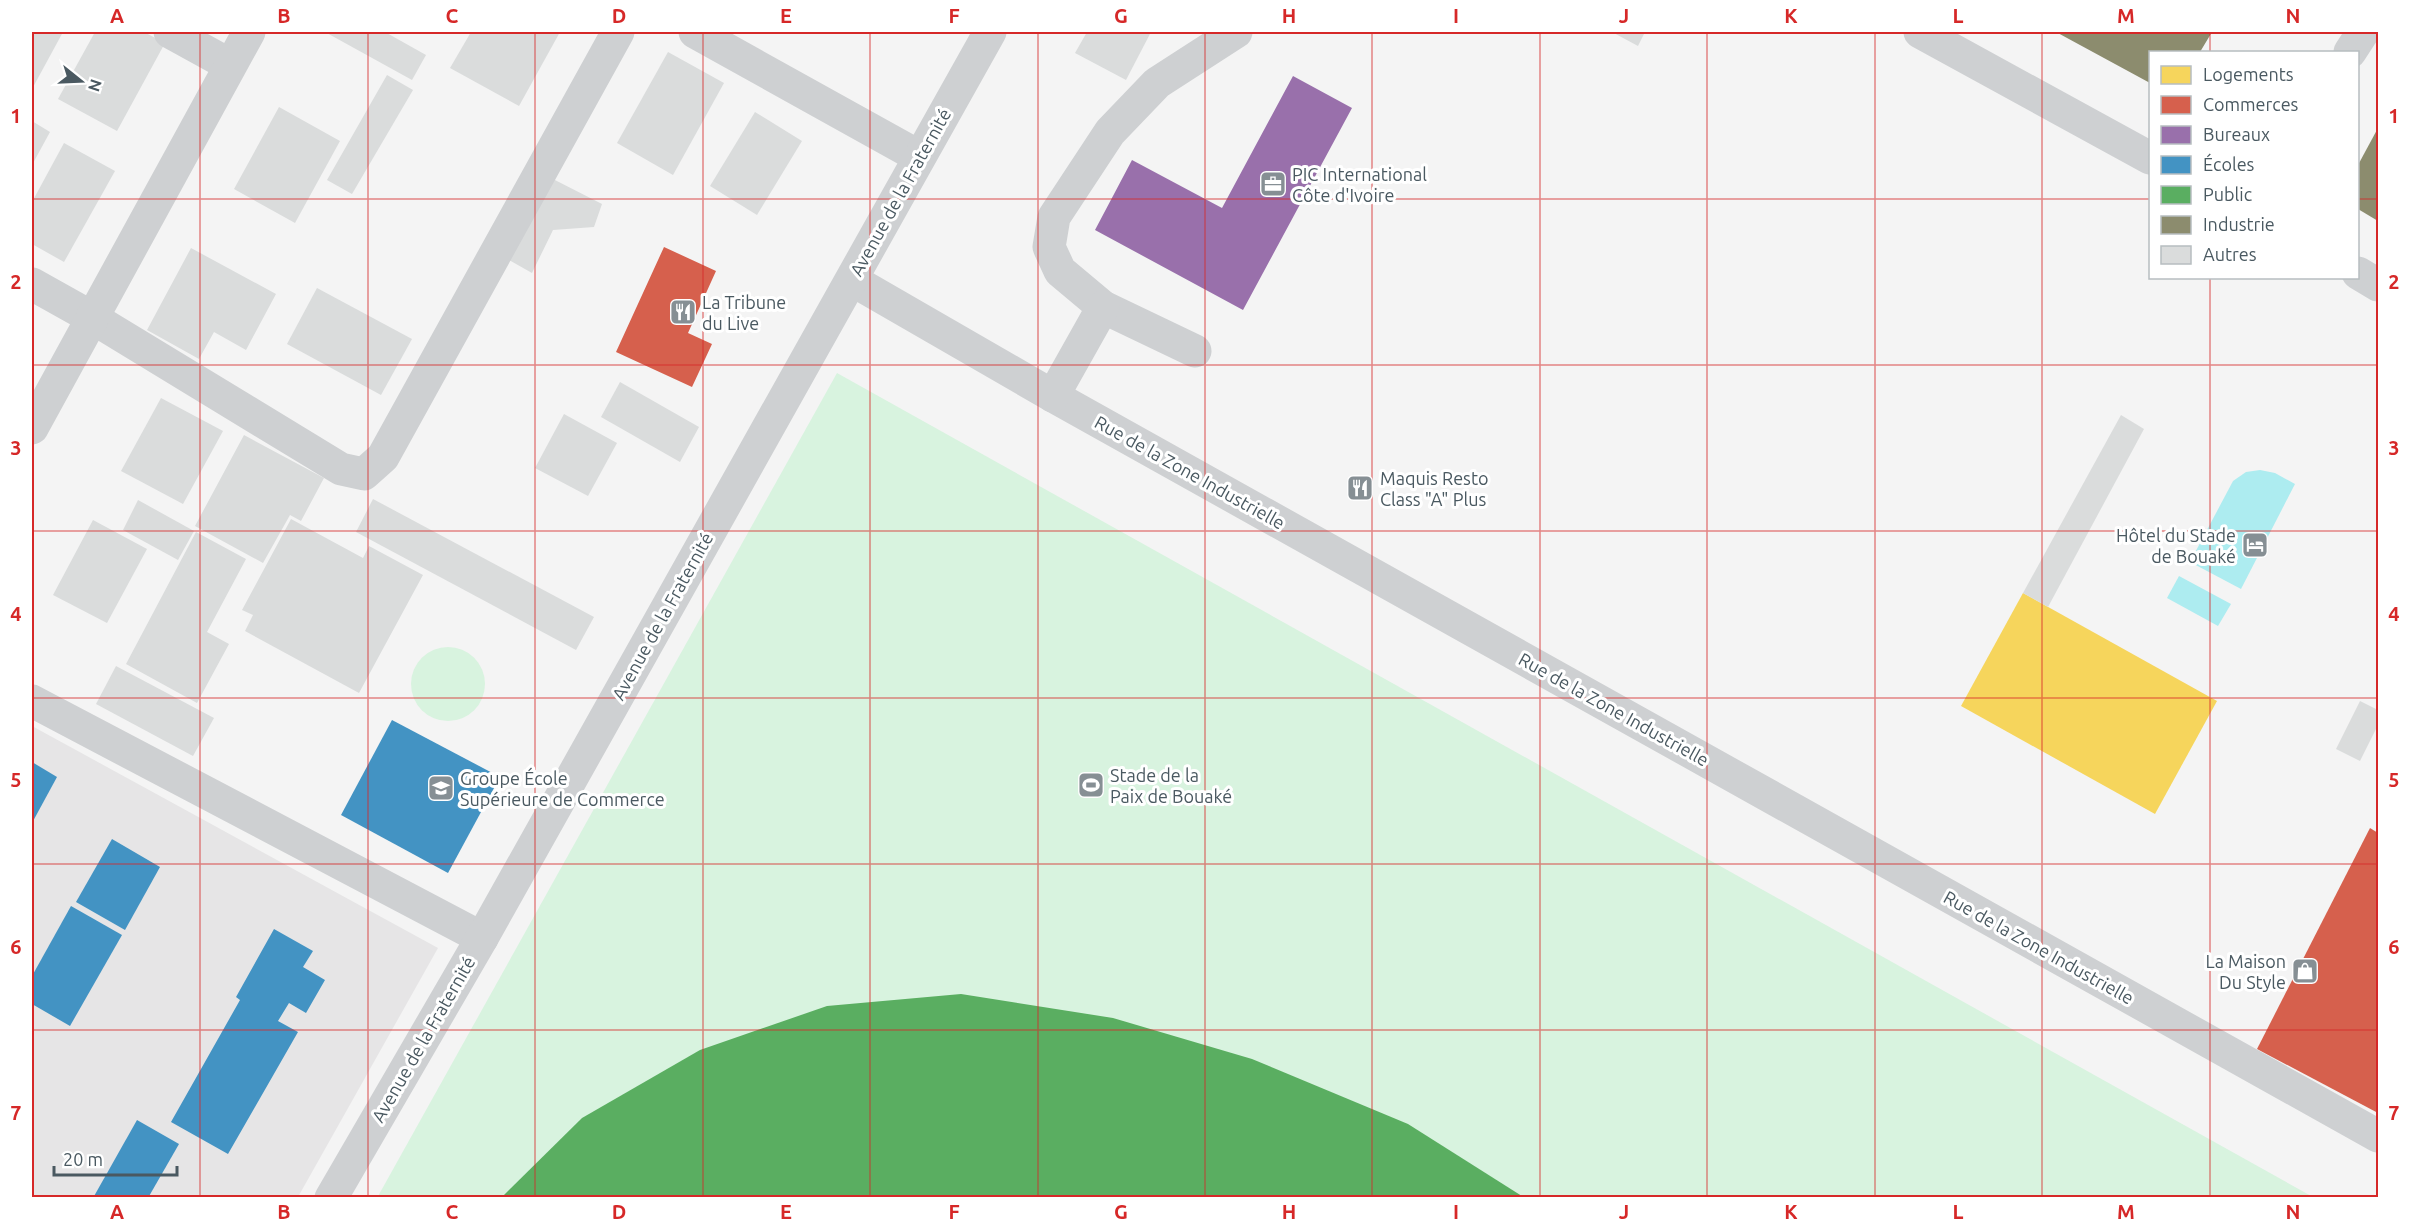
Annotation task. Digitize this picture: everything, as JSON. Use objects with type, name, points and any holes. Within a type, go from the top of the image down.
[{"type":"street","points":[[170,32],[230,65]]},
{"type":"street","points":[[32,428],[249,32]]},
{"type":"street","points":[[32,284],[91,317],[341,470],[364,474],[382,457],[618,32]]},
{"type":"street","points":[[695,32],[918,156]]},
{"type":"street","name":"Avenue de la Fraternité","points":[[331,1197],[482,938],[852,280],[918,156],[990,32]]},
{"type":"street","points":[[1195,351],[1103,307],[1060,271],[1049,247],[1054,217],[1110,132],[1157,83],[1236,32]]},
{"type":"street","points":[[1920,32],[2149,158]]},
{"type":"street","points":[[2351,51],[2363,32]]},
{"type":"street","points":[[2359,274],[2379,285]]},
{"type":"street","name":"Rue de la Zone Industrielle","points":[[852,280],[1053,396],[2379,1136]]},
{"type":"street","points":[[1053,396],[1103,307]]},
{"type":"street","points":[[32,701],[482,938]]},
{"type":"shaded area","points":[[32,726],[438,948],[298,1197],[32,1197]]},
{"type":"green space","name":"Stade de la Paix de Bouaké","points":[[837,373],[2313,1197],[377,1198]]},
{"type":"green space","points":[[441,647],[455,647],[469,653],[479,663],[485,677],[483,698],[469,715],[455,721],[441,721],[427,715],[417,705],[411,691],[411,677],[417,663],[427,653]]},
{"type":"water","points":[[2260,470],[2275,473],[2295,484],[2241,589],[2190,562],[2233,481],[2246,472]]},
{"type":"water","points":[[2179,576],[2231,604],[2218,626],[2167,598]]},
{"type":"building: Logements","points":[[2023,593],[2217,701],[2155,814],[1961,706]]},
{"type":"building: Commerces","points":[[664,247],[716,271],[688,333],[712,344],[692,387],[616,352]]},
{"type":"building: Commerces","points":[[2370,828],[2378,833],[2378,1113],[2257,1049]]},
{"type":"building: Bureaux","name":"PIC International Côte d'Ivoire","points":[[1293,76],[1352,108],[1243,310],[1095,230],[1132,160],[1222,208]]},
{"type":"building: Écoles","points":[[392,720],[500,777],[448,873],[341,815]]},
{"type":"building: Écoles","points":[[32,762],[57,777],[32,823]]},
{"type":"building: Écoles","points":[[112,839],[160,867],[125,930],[76,902]]},
{"type":"building: Écoles","points":[[71,906],[122,935],[70,1026],[32,1004],[32,976]]},
{"type":"building: Écoles","points":[[274,929],[313,951],[303,967],[325,980],[306,1013],[289,1003],[278,1021],[298,1032],[228,1154],[171,1122],[240,1000],[236,997]]},
{"type":"building: Écoles","points":[[137,1120],[179,1144],[148,1198],[93,1198]]},
{"type":"building: Public","points":[[961,994],[1113,1018],[1252,1059],[1408,1124],[1525,1198],[501,1198],[582,1118],[700,1050],[827,1006]]},
{"type":"building: Industrie","points":[[2056,32],[2212,32],[2201,51],[2149,51],[2149,82]]},
{"type":"building: Industrie","points":[[2378,128],[2378,221],[2359,210],[2359,163]]},
{"type":"building: Autres","points":[[32,32],[63,32],[32,89]]},
{"type":"building: Autres","points":[[95,32],[144,32],[165,43],[117,131],[58,99]]},
{"type":"building: Autres","points":[[325,32],[385,32],[426,55],[412,80]]},
{"type":"building: Autres","points":[[471,32],[560,32],[519,106],[450,68]]},
{"type":"building: Autres","points":[[1087,32],[1151,32],[1126,80],[1075,53]]},
{"type":"building: Autres","points":[[1612,32],[1645,32],[1638,46]]},
{"type":"building: Autres","points":[[668,52],[724,83],[673,175],[617,143]]},
{"type":"building: Autres","points":[[387,75],[413,90],[352,194],[327,180]]},
{"type":"building: Autres","points":[[279,107],[340,141],[295,223],[234,189]]},
{"type":"building: Autres","points":[[755,112],[802,141],[757,215],[710,186]]},
{"type":"building: Autres","points":[[32,121],[50,132],[32,165]]},
{"type":"building: Autres","points":[[64,143],[115,171],[64,262],[32,244],[32,202]]},
{"type":"building: Autres","points":[[551,178],[602,204],[594,227],[553,230],[532,273],[509,260]]},
{"type":"building: Autres","points":[[191,248],[276,294],[246,350],[214,332],[199,359],[147,330]]},
{"type":"building: Autres","points":[[317,288],[412,339],[381,395],[287,344]]},
{"type":"building: Autres","points":[[620,382],[699,427],[680,462],[601,417]]},
{"type":"building: Autres","points":[[161,398],[223,431],[183,504],[121,471]]},
{"type":"building: Autres","points":[[564,414],[617,443],[588,496],[535,468]]},
{"type":"building: Autres","points":[[2121,415],[2144,429],[2048,607],[2023,593]]},
{"type":"building: Autres","points":[[244,435],[324,478],[301,521],[290,515],[263,563],[195,526]]},
{"type":"building: Autres","points":[[373,499],[594,617],[576,650],[356,532]]},
{"type":"building: Autres","points":[[138,500],[194,531],[178,560],[123,530]]},
{"type":"building: Autres","points":[[291,519],[363,558],[369,546],[423,575],[359,693],[245,631],[253,615],[242,610]]},
{"type":"building: Autres","points":[[93,520],[147,549],[107,623],[53,595]]},
{"type":"building: Autres","points":[[196,532],[246,559],[207,632],[229,644],[197,703],[126,664]]},
{"type":"building: Autres","points":[[116,666],[214,718],[193,756],[96,704]]},
{"type":"building: Autres","points":[[2360,701],[2378,710],[2378,725],[2360,761],[2336,749]]},
{"type":"place","name":"PIC International Côte d'Ivoire","points":[[1273,184]]},
{"type":"place","name":"La Tribune du Live","points":[[683,312]]},
{"type":"place","name":"Maquis Resto Class \"A\" Plus","points":[[1360,488]]},
{"type":"place","name":"Hôtel du Stade de Bouaké","points":[[2255,545]]},
{"type":"place","name":"Stade de la Paix de Bouaké","points":[[1091,785]]},
{"type":"place","name":"Groupe École Supérieure de Commerce","points":[[441,788]]},
{"type":"place","name":"La Maison Du Style","points":[[2305,971]]}]
